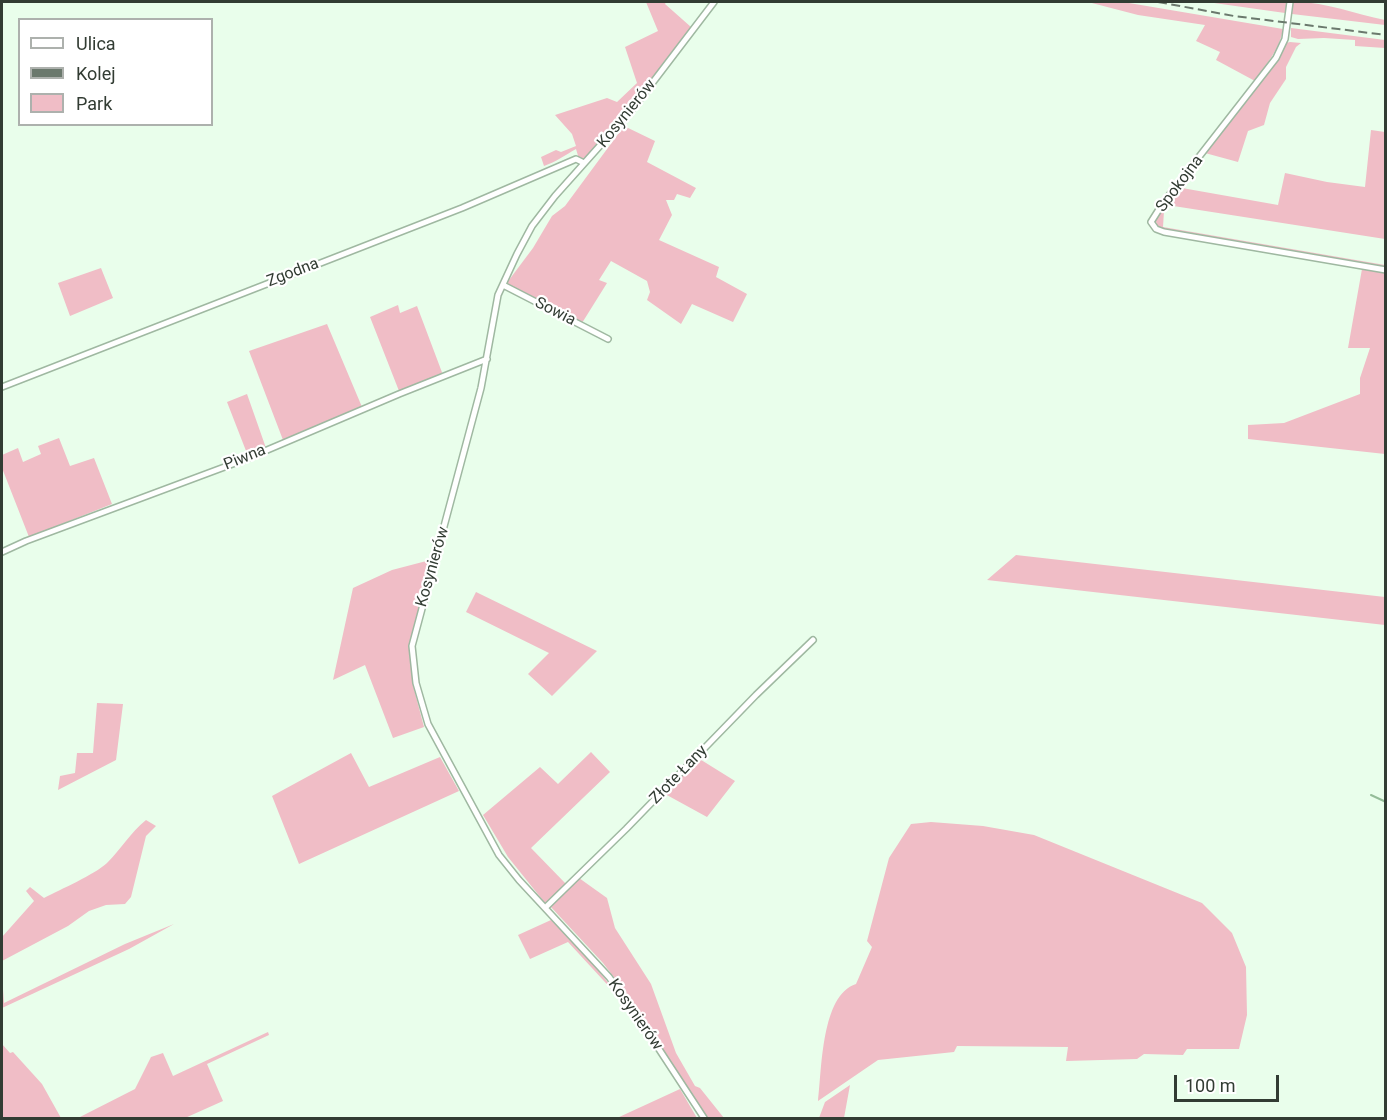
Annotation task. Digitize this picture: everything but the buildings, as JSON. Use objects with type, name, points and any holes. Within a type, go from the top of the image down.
[{"type":"street","name":"Kosynierów","points":[[704,1119],[636,1014],[609,977],[499,855],[428,724],[416,683],[411,646],[465,451],[502,285],[532,226],[631,111],[714,2]]},
{"type":"street","name":"Spokojna","points":[[1290,2],[1285,39],[1276,58],[1163,203],[1151,222],[1156,229],[1164,232],[1386,270]]},
{"type":"street","name":"Zgodna","points":[[2,387],[451,212],[576,159],[584,163]]},
{"type":"street","name":"Sowia","points":[[502,285],[608,339]]},
{"type":"street","name":"Piwna","points":[[2,552],[246,459],[487,359]]},
{"type":"street","name":"Złote Łany","points":[[545,908],[813,640]]},
{"type":"green space","points":[[646,2],[666,2],[665,4],[691,27],[587,157],[579,159],[576,149],[544,166],[541,157],[556,150],[561,152],[576,146],[572,134],[555,115],[607,98],[617,102],[637,83],[625,47],[658,31]]},
{"type":"green space","points":[[1088,2],[1123,2],[1283,29],[1276,50],[1255,81],[1216,60],[1220,52],[1196,41],[1205,25],[1138,15]]},
{"type":"green space","points":[[1207,2],[1287,2],[1285,13]]},
{"type":"green space","points":[[1293,2],[1339,8],[1385,20],[1385,25],[1292,14]]},
{"type":"green space","points":[[1291,28],[1385,40],[1385,48],[1355,46],[1355,40],[1298,39],[1291,37]]},
{"type":"green space","points":[[1286,43],[1301,43],[1296,47],[1286,67],[1286,79],[1270,103],[1264,125],[1248,131],[1238,162],[1205,153],[1258,86]]},
{"type":"green space","points":[[624,126],[655,141],[647,162],[696,188],[690,198],[677,194],[674,200],[666,200],[672,215],[659,240],[719,267],[716,277],[747,294],[733,322],[692,304],[681,324],[647,300],[650,292],[647,281],[611,261],[599,280],[607,283],[582,323],[506,284],[533,248],[552,216],[565,206]]},
{"type":"green space","points":[[1371,130],[1385,132],[1385,239],[1167,205],[1164,211],[1163,227],[1385,265],[1385,269],[1159,229],[1156,220],[1160,211],[1203,157],[1182,188],[1278,205],[1285,173],[1365,187]]},
{"type":"green space","points":[[101,268],[113,298],[70,316],[58,283]]},
{"type":"green space","points":[[1362,269],[1385,273],[1385,454],[1248,439],[1248,425],[1284,423],[1360,394],[1360,378],[1370,348],[1348,348]]},
{"type":"green space","points":[[398,305],[400,313],[417,306],[443,375],[399,391],[370,317]]},
{"type":"green space","points":[[327,324],[362,407],[283,440],[249,351]]},
{"type":"green space","points":[[247,394],[266,448],[248,456],[227,402]]},
{"type":"green space","points":[[59,438],[70,466],[94,458],[112,504],[29,537],[2,468],[2,455],[18,448],[23,462],[41,454],[38,446]]},
{"type":"green space","points":[[1016,555],[1385,597],[1385,625],[987,580]]},
{"type":"green space","points":[[434,559],[409,646],[414,689],[424,727],[393,738],[365,665],[333,680],[353,588],[392,570]]},
{"type":"green space","points":[[476,592],[597,651],[552,696],[528,674],[549,653],[466,612]]},
{"type":"green space","points":[[97,703],[123,704],[116,760],[58,790],[60,776],[75,773],[77,753],[93,753]]},
{"type":"green space","points":[[591,752],[610,772],[531,848],[566,884],[545,903],[508,857],[483,815],[540,767],[558,784]]},
{"type":"green space","points":[[351,753],[369,787],[440,757],[459,791],[299,864],[272,796]]},
{"type":"green space","points":[[698,758],[735,781],[707,817],[665,794]]},
{"type":"green space","points":[[146,820],[156,826],[146,836],[131,897],[125,904],[106,905],[89,911],[68,926],[2,961],[2,937],[34,901],[26,891],[30,887],[44,898],[77,882],[107,863]]},
{"type":"green space","points":[[931,822],[983,826],[1034,835],[1202,903],[1232,933],[1246,967],[1247,1015],[1239,1049],[1187,1049],[1183,1055],[1144,1054],[1137,1059],[1066,1061],[1068,1047],[957,1046],[954,1052],[878,1060],[818,1101],[825,1035],[836,1003],[844,991],[856,984],[872,947],[867,941],[889,858],[911,824]]},
{"type":"green space","points":[[579,878],[607,898],[615,928],[651,984],[676,1053],[695,1086],[700,1088],[724,1118],[707,1118],[629,997],[603,963],[550,906]]},
{"type":"green space","points":[[551,920],[589,959],[627,1006],[568,942],[530,959],[518,935]]},
{"type":"green space","points":[[174,924],[129,949],[2,1008],[2,975],[4,1003],[125,944]]},
{"type":"green space","points":[[268,1032],[269,1035],[207,1064],[223,1101],[185,1118],[78,1118],[135,1089],[151,1057],[163,1053],[173,1076]]},
{"type":"green space","points":[[2,1044],[10,1053],[13,1052],[42,1084],[61,1118],[2,1118]]},
{"type":"green space","points":[[850,1085],[844,1118],[819,1118],[825,1102]]},
{"type":"green space","points":[[680,1089],[697,1118],[617,1118]]},
{"type":"waterway","points":[[1371,795],[1386,802]]},
{"type":"railway","points":[[1158,2],[1234,16],[1386,35]]}]
